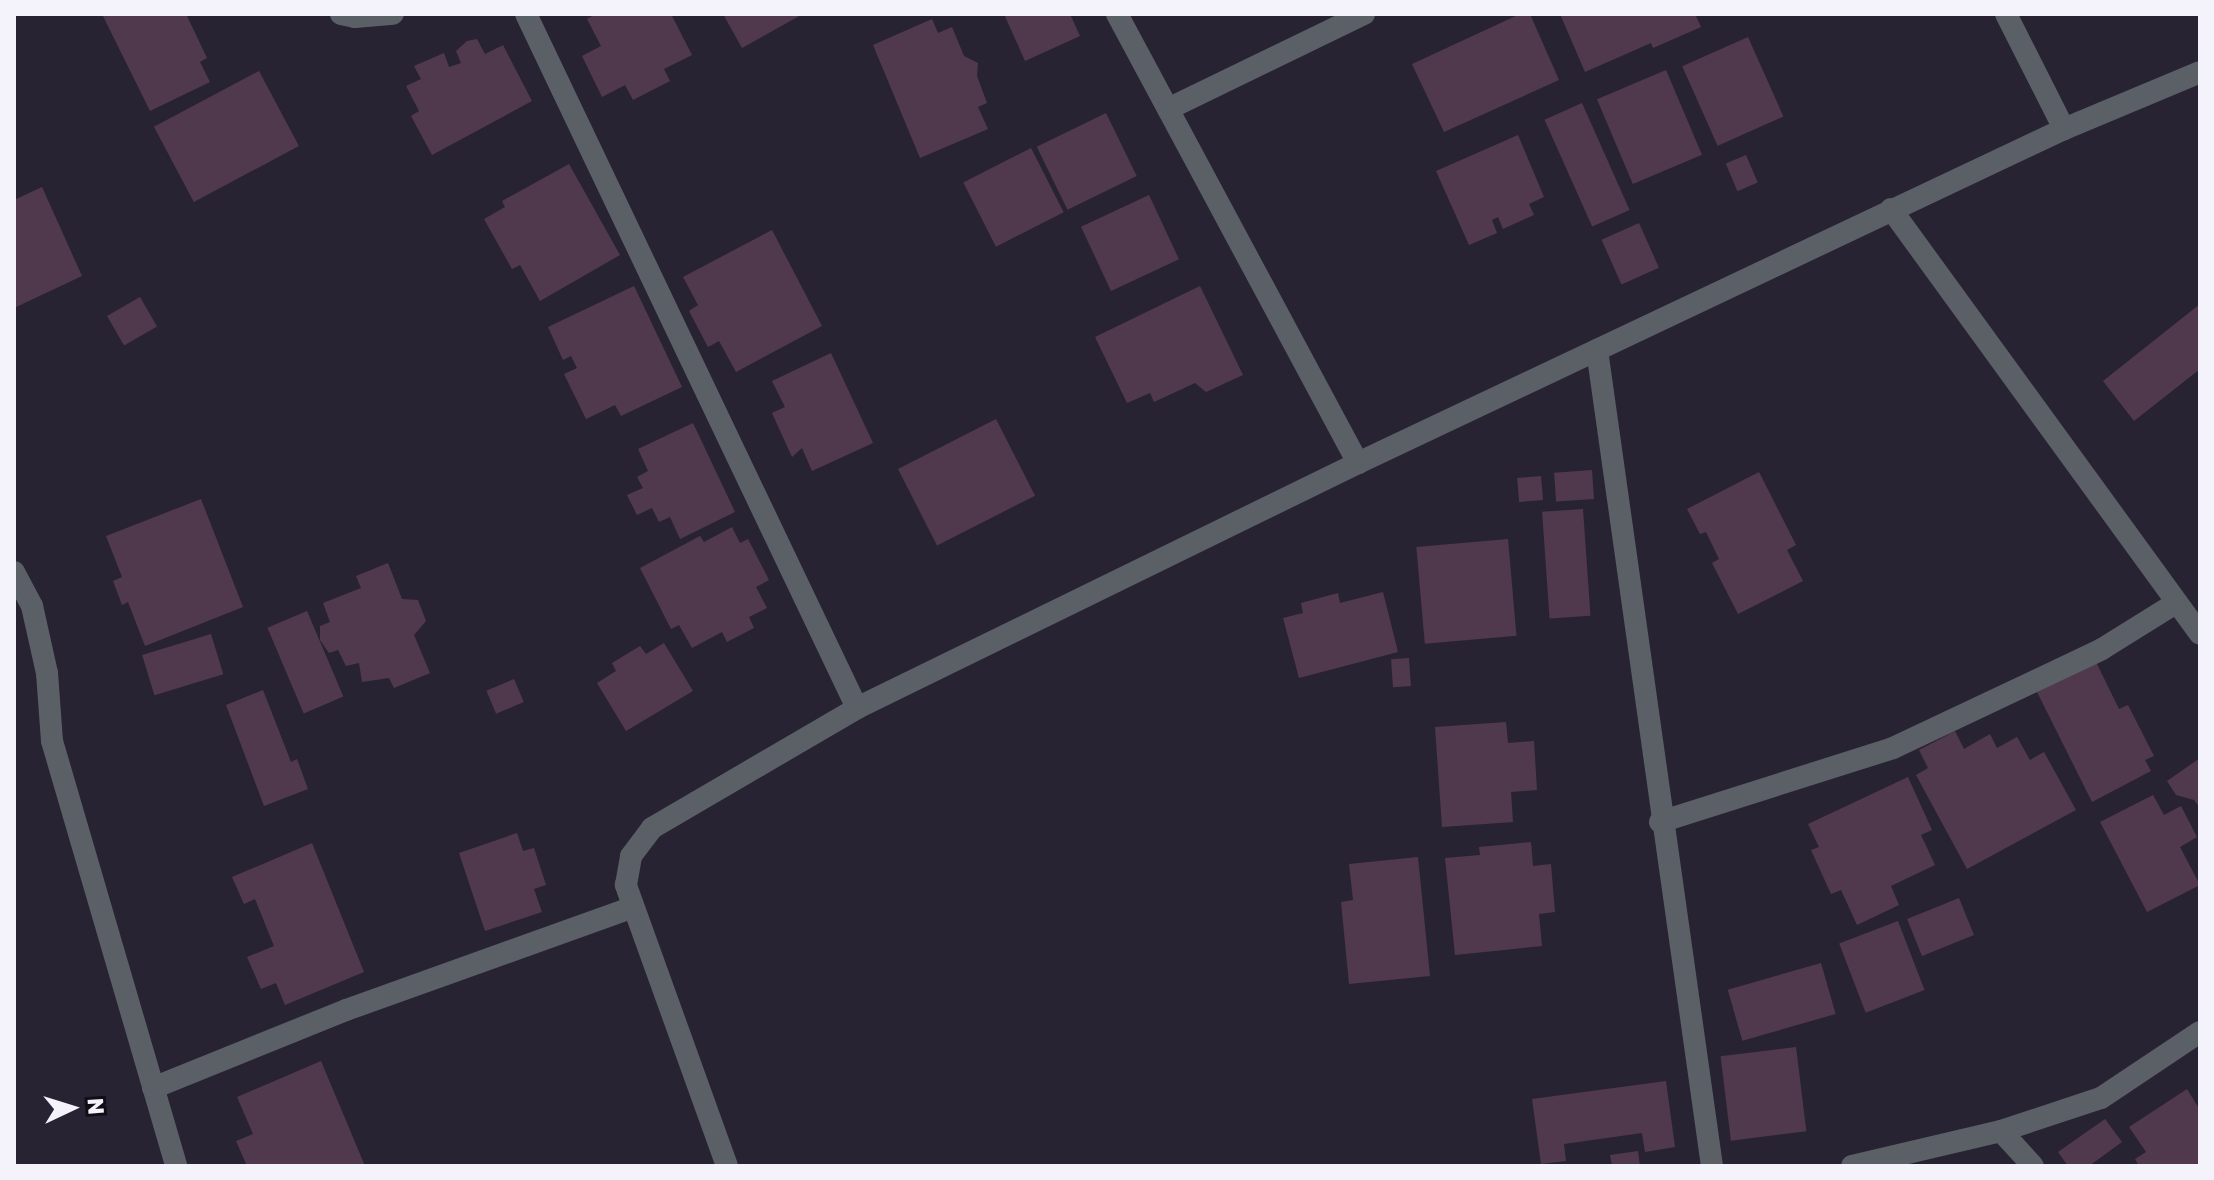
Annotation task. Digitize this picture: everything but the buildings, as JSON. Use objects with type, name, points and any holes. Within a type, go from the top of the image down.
[{"type":"street","points":[[341,14],[355,17],[393,14]]},
{"type":"street","points":[[526,14],[857,708]]},
{"type":"street","points":[[1117,14],[1358,463]]},
{"type":"street","points":[[1168,109],[1364,14]]},
{"type":"street","points":[[2006,14],[2064,129]]},
{"type":"street","points":[[727,1166],[626,885],[631,856],[652,828],[857,708],[1358,463],[1891,209],[2064,129],[2200,72]]},
{"type":"street","points":[[1891,209],[2200,634]]},
{"type":"street","points":[[1597,350],[1660,822],[1712,1166]]},
{"type":"street","points":[[14,572],[32,606],[47,673],[52,741],[176,1166]]},
{"type":"street","points":[[1660,822],[1893,748],[2102,649],[2176,603]]},
{"type":"street","points":[[153,1088],[346,1010],[633,907]]},
{"type":"street","points":[[1852,1166],[2001,1131],[2101,1098],[2200,1032]]},
{"type":"street","points":[[2001,1131],[2033,1166]]}]
